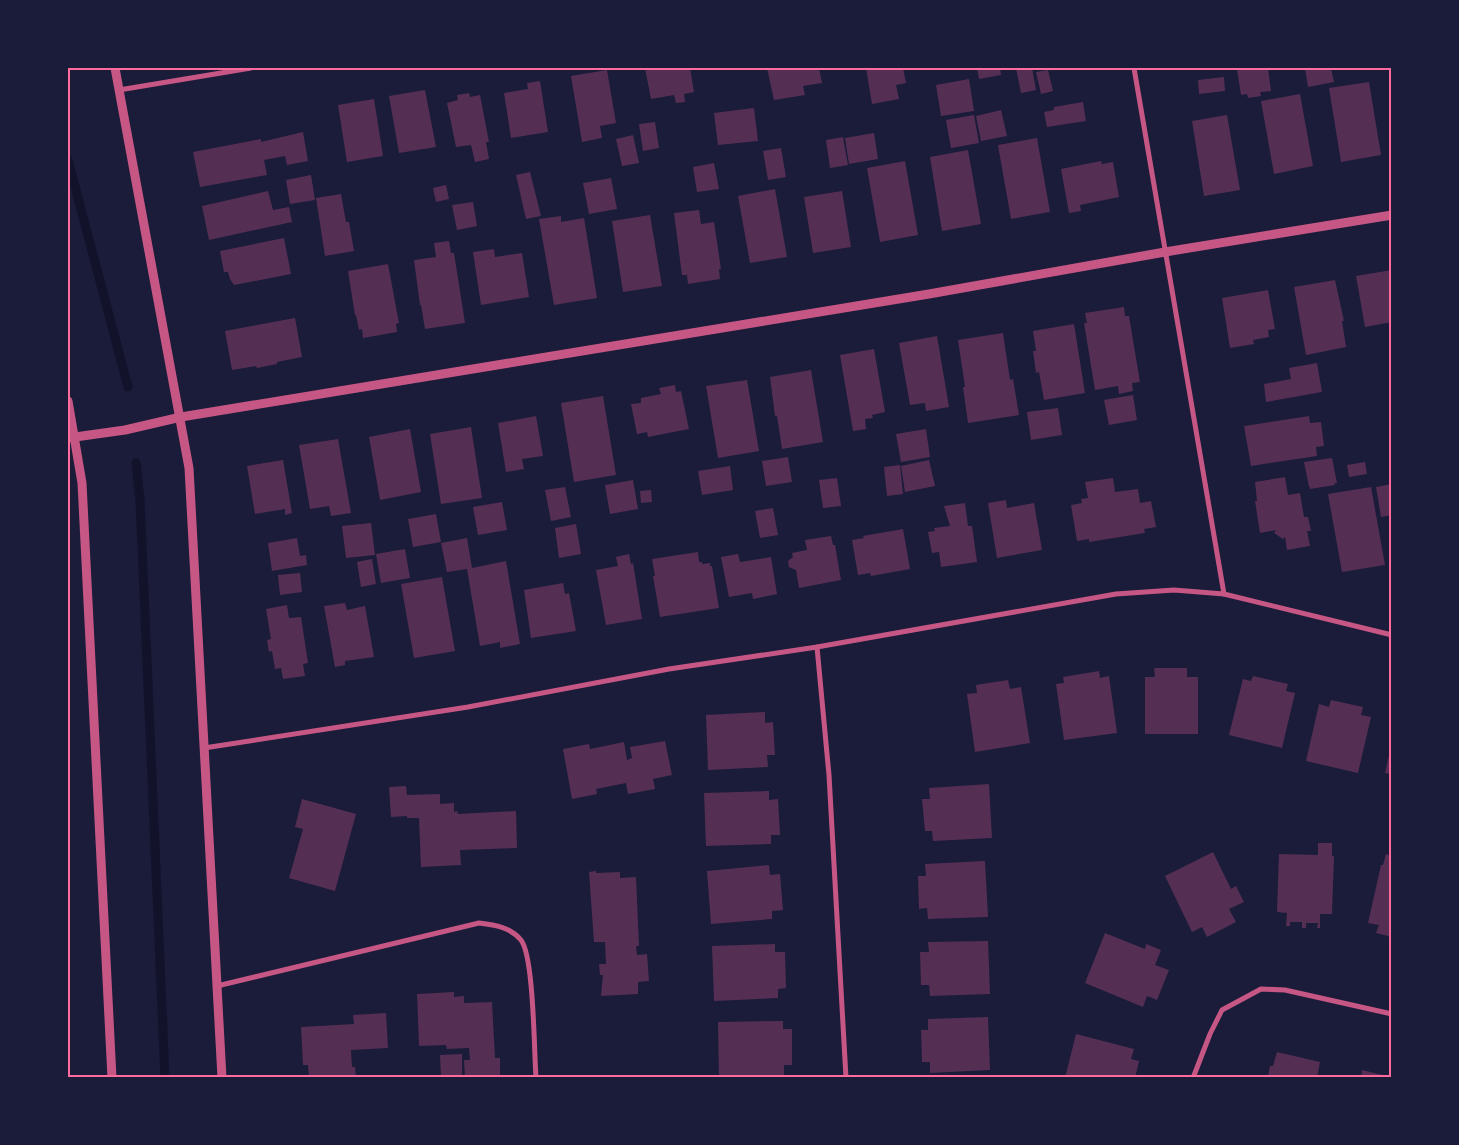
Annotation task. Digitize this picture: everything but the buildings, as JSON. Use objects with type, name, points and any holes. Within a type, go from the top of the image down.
[{"type":"street","points":[[116,68],[189,468],[222,1078]]},
{"type":"street","points":[[120,90],[251,68]]},
{"type":"street","points":[[1134,68],[1224,594]]},
{"type":"street","points":[[71,437],[124,430],[181,417],[929,294],[1166,252],[1392,215]]},
{"type":"street","points":[[68,401],[71,437],[82,483],[112,1078]]},
{"type":"street","points":[[204,748],[468,707],[669,669],[817,647],[1116,594],[1174,590],[1224,594],[1392,635]]},
{"type":"street","points":[[817,647],[829,775],[846,1078]]},
{"type":"street","points":[[217,986],[479,923],[503,926],[521,941],[530,966],[536,1078]]},
{"type":"street","points":[[1193,1078],[1210,1034],[1222,1010],[1262,989],[1285,990],[1392,1014]]},
{"type":"waterway","points":[[68,160],[128,387]]},
{"type":"waterway","points":[[136,463],[140,500],[165,1078]]}]
